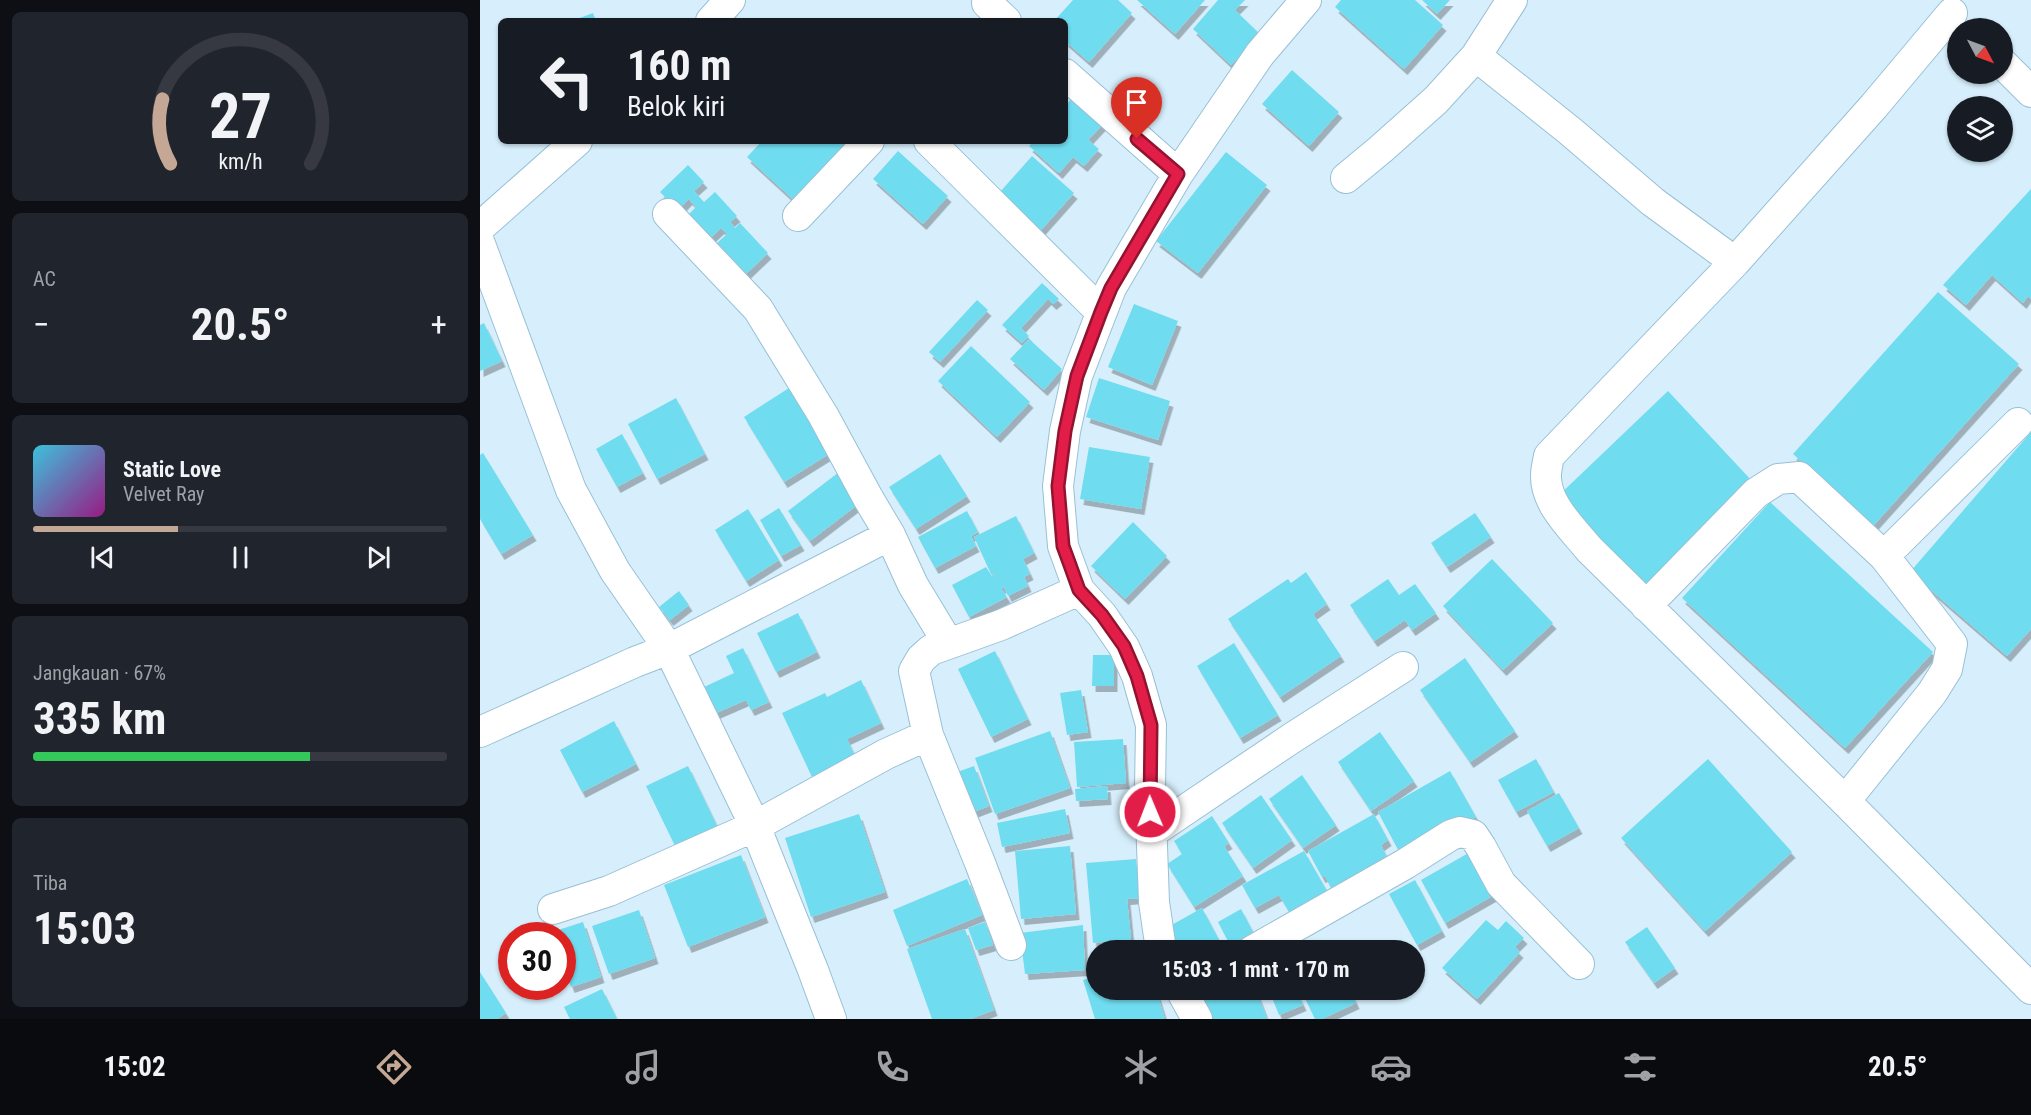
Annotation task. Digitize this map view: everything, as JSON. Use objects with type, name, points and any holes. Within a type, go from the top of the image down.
[{"type":"street","points":[[714,18],[730,0]]},
{"type":"street","points":[[1160,940],[1154,902],[1151,833],[1151,725],[1137,676],[1124,646],[1102,615],[1079,590],[1063,546],[1058,486],[1065,431],[1077,376],[1111,288],[1178,174],[1260,54],[1306,0]]},
{"type":"street","points":[[1346,178],[1436,100],[1476,56],[1512,0]]},
{"type":"street","points":[[1960,14],[1874,106],[1735,262],[1549,456],[1546,476],[1548,489],[1559,512],[1589,549],[1845,801],[2031,989]]},
{"type":"street","points":[[1476,56],[1570,131],[1653,202],[1735,262]]},
{"type":"street","points":[[2013,74],[2031,92]]},
{"type":"street","points":[[1068,77],[1178,174]]},
{"type":"street","points":[[480,227],[573,144]]},
{"type":"street","points":[[798,216],[866,144]]},
{"type":"street","points":[[932,144],[1101,312]]},
{"type":"street","points":[[668,214],[758,309],[823,415],[890,535],[914,585],[948,643]]},
{"type":"street","points":[[480,244],[571,490],[615,571],[669,649],[755,826],[831,1019]]},
{"type":"street","points":[[1884,556],[2018,423]]},
{"type":"street","points":[[1646,606],[1756,493],[1778,479],[1799,477],[1884,556],[1952,644],[1947,669],[1932,693],[1845,801]]},
{"type":"street","points":[[480,732],[669,649],[890,535]]},
{"type":"street","points":[[1011,945],[928,735],[915,671],[921,659],[931,650],[1001,625],[1079,590]]},
{"type":"street","points":[[1151,833],[1292,738],[1403,668]]},
{"type":"street","points":[[553,909],[609,891],[755,826],[886,754],[928,735]]},
{"type":"street","points":[[1271,940],[1405,864],[1451,835],[1460,832],[1473,835],[1501,884],[1579,964]]},
{"type":"street","points":[[1187,1000],[1197,1019]]},
{"type":"building","points":[[1073,0],[1118,0],[1132,13],[1089,62],[1068,44],[1068,18],[1057,18]]},
{"type":"building","points":[[1137,0],[1205,0],[1175,34]]},
{"type":"building","points":[[1218,0],[1245,0],[1235,10],[1260,34],[1231,65],[1193,29]]},
{"type":"building","points":[[1341,0],[1415,0],[1443,25],[1404,69],[1335,7]]},
{"type":"building","points":[[1422,0],[1450,0],[1437,14]]},
{"type":"building","points":[[593,13],[595,18],[580,18]]},
{"type":"building","points":[[1292,70],[1339,112],[1309,146],[1262,104]]},
{"type":"building","points":[[1073,97],[1103,124],[1088,140],[1099,149],[1084,166],[1073,157],[1059,173],[1029,146],[1031,144],[1068,144],[1068,103]]},
{"type":"building","points":[[759,144],[851,144],[797,203],[747,157]]},
{"type":"building","points":[[898,151],[948,196],[923,224],[873,179]]},
{"type":"building","points":[[1226,152],[1267,185],[1198,273],[1156,241]]},
{"type":"building","points":[[1032,156],[1074,193],[1034,238],[992,201]]},
{"type":"building","points":[[688,165],[704,182],[694,191],[704,202],[715,192],[737,216],[730,222],[735,228],[740,223],[768,253],[746,274],[717,243],[727,234],[721,228],[708,240],[686,217],[696,207],[689,199],[678,210],[660,192]]},
{"type":"building","points":[[2031,189],[2031,299],[2028,296],[2023,303],[1992,275],[1966,305],[1943,285]]},
{"type":"building","points":[[1042,283],[1059,299],[1053,304],[1048,299],[1021,328],[1029,336],[1022,343],[1002,325]]},
{"type":"building","points":[[1938,292],[2019,364],[1873,526],[1793,454]]},
{"type":"building","points":[[977,300],[988,310],[940,362],[929,352]]},
{"type":"building","points":[[1134,304],[1178,321],[1152,385],[1108,367]]},
{"type":"building","points":[[484,323],[502,361],[480,371],[480,325]]},
{"type":"building","points":[[1029,339],[1062,369],[1044,390],[1010,359]]},
{"type":"building","points":[[971,346],[1030,402],[997,437],[938,381]]},
{"type":"building","points":[[1099,378],[1170,401],[1158,440],[1086,417]]},
{"type":"building","points":[[789,388],[829,454],[784,482],[744,417]]},
{"type":"building","points":[[1668,391],[1753,482],[1642,588],[1556,498]]},
{"type":"building","points":[[676,398],[705,454],[657,479],[628,424]]},
{"type":"building","points":[[2031,432],[2031,629],[2007,656],[1910,572]]},
{"type":"building","points":[[622,434],[643,473],[617,487],[596,449]]},
{"type":"building","points":[[1089,447],[1150,457],[1141,509],[1080,499]]},
{"type":"building","points":[[483,453],[533,535],[501,554],[480,519],[480,455]]},
{"type":"building","points":[[940,454],[967,496],[916,529],[889,487]]},
{"type":"building","points":[[843,469],[865,499],[810,541],[788,511]]},
{"type":"building","points":[[1770,502],[1933,652],[1845,748],[1682,598]]},
{"type":"building","points":[[779,508],[801,545],[781,556],[760,520]]},
{"type":"building","points":[[748,509],[779,560],[746,581],[715,530]]},
{"type":"building","points":[[967,511],[978,532],[971,536],[976,546],[935,568],[918,537]]},
{"type":"building","points":[[1475,513],[1491,537],[1447,567],[1431,543]]},
{"type":"building","points":[[1016,516],[1034,553],[1023,559],[1030,574],[1024,577],[1028,586],[1008,596],[1004,587],[1001,588],[1007,597],[969,617],[952,585],[986,567],[992,576],[994,574],[998,581],[994,573],[991,574],[974,537]]},
{"type":"building","points":[[1133,522],[1167,556],[1125,599],[1091,566]]},
{"type":"building","points":[[1492,559],[1553,623],[1503,670],[1443,606]]},
{"type":"building","points":[[1306,572],[1327,604],[1313,614],[1341,656],[1280,697],[1228,619],[1288,579],[1291,583]]},
{"type":"building","points":[[1388,579],[1399,595],[1415,584],[1436,613],[1412,630],[1405,620],[1374,641],[1350,605]]},
{"type":"building","points":[[679,591],[689,605],[670,620],[659,607]]},
{"type":"building","points":[[798,613],[817,652],[776,672],[757,633]]},
{"type":"building","points":[[1234,643],[1278,715],[1240,738],[1197,666]]},
{"type":"building","points":[[743,648],[769,702],[751,710],[746,700],[716,713],[704,687],[734,673],[726,656]]},
{"type":"building","points":[[995,651],[1028,719],[991,737],[958,669]]},
{"type":"building","points":[[1093,655],[1114,655],[1114,686],[1092,686]]},
{"type":"building","points":[[1465,658],[1515,731],[1470,762],[1420,690]]},
{"type":"building","points":[[861,680],[881,723],[847,739],[855,756],[812,777],[782,713],[825,693],[827,697]]},
{"type":"building","points":[[1081,690],[1088,732],[1067,735],[1060,693]]},
{"type":"building","points":[[614,721],[636,764],[582,792],[560,750]]},
{"type":"building","points":[[1050,731],[1070,788],[995,814],[975,758]]},
{"type":"building","points":[[1380,732],[1414,781],[1371,811],[1338,762]]},
{"type":"building","points":[[1123,739],[1126,783],[1077,787],[1074,742]]},
{"type":"building","points":[[1536,759],[1554,792],[1516,812],[1498,780]]},
{"type":"building","points":[[1708,759],[1792,852],[1705,931],[1621,838]]},
{"type":"building","points":[[688,766],[719,830],[677,850],[646,786]]},
{"type":"building","points":[[974,766],[989,806],[963,816],[949,775]]},
{"type":"building","points":[[1450,771],[1476,817],[1402,857],[1378,812]]},
{"type":"building","points":[[1302,775],[1336,825],[1303,848],[1269,799]]},
{"type":"building","points":[[1107,786],[1108,799],[1076,801],[1075,789]]},
{"type":"building","points":[[1559,793],[1579,828],[1547,846],[1527,811]]},
{"type":"building","points":[[1261,795],[1292,840],[1253,868],[1222,823]]},
{"type":"building","points":[[1065,809],[1070,833],[1002,847],[997,823]]},
{"type":"building","points":[[859,814],[885,892],[811,917],[785,838]]},
{"type":"building","points":[[1374,814],[1388,840],[1381,845],[1387,858],[1331,888],[1325,876],[1322,877],[1308,851]]},
{"type":"building","points":[[1212,816],[1229,843],[1224,846],[1243,876],[1194,907],[1167,864],[1182,854],[1174,841]]},
{"type":"building","points":[[1070,846],[1076,914],[1021,919],[1015,851]]},
{"type":"building","points":[[1304,851],[1330,896],[1292,917],[1279,895],[1255,908],[1242,885]]},
{"type":"building","points":[[1472,851],[1496,894],[1445,923],[1421,880]]},
{"type":"building","points":[[741,855],[765,917],[688,947],[664,885]]},
{"type":"building","points":[[1136,859],[1140,898],[1127,899],[1131,939],[1093,940],[1086,863]]},
{"type":"building","points":[[967,879],[982,915],[907,946],[893,910]]},
{"type":"building","points":[[1415,880],[1442,931],[1425,941],[1414,940],[1389,894]]},
{"type":"building","points":[[1202,908],[1219,940],[1174,940],[1168,927]]},
{"type":"building","points":[[1241,909],[1253,932],[1239,940],[1227,940],[1218,922]]},
{"type":"building","points":[[639,910],[655,958],[609,974],[592,926]]},
{"type":"building","points":[[1486,920],[1498,930],[1506,921],[1524,938],[1515,947],[1520,952],[1477,999],[1442,968]]},
{"type":"building","points":[[583,922],[601,977],[576,985],[576,924]]},
{"type":"building","points":[[985,922],[993,945],[976,950],[968,928]]},
{"type":"building","points":[[1083,925],[1085,970],[1025,974],[1020,933]]},
{"type":"building","points":[[1647,927],[1675,968],[1654,983],[1625,942]]},
{"type":"building","points":[[965,929],[994,1010],[970,1019],[932,1019],[907,949]]},
{"type":"building","points":[[480,972],[506,1013],[497,1019],[480,1019]]},
{"type":"building","points":[[602,989],[617,1019],[570,1019],[564,1007]]},
{"type":"building","points":[[1089,1000],[1159,1000],[1165,1019],[1095,1019]]},
{"type":"building","points":[[1203,1000],[1260,1000],[1267,1019],[1210,1019]]},
{"type":"building","points":[[1273,1000],[1301,1000],[1303,1005],[1279,1015]]},
{"type":"building","points":[[1306,1000],[1355,1000],[1356,1003],[1322,1019],[1315,1019]]},
{"type":"route","points":[[1137,139],[1178,174],[1111,288],[1101,312],[1077,376],[1065,431],[1058,486],[1063,546],[1079,590],[1102,615],[1124,646],[1137,676],[1151,725],[1150,812]]}]
